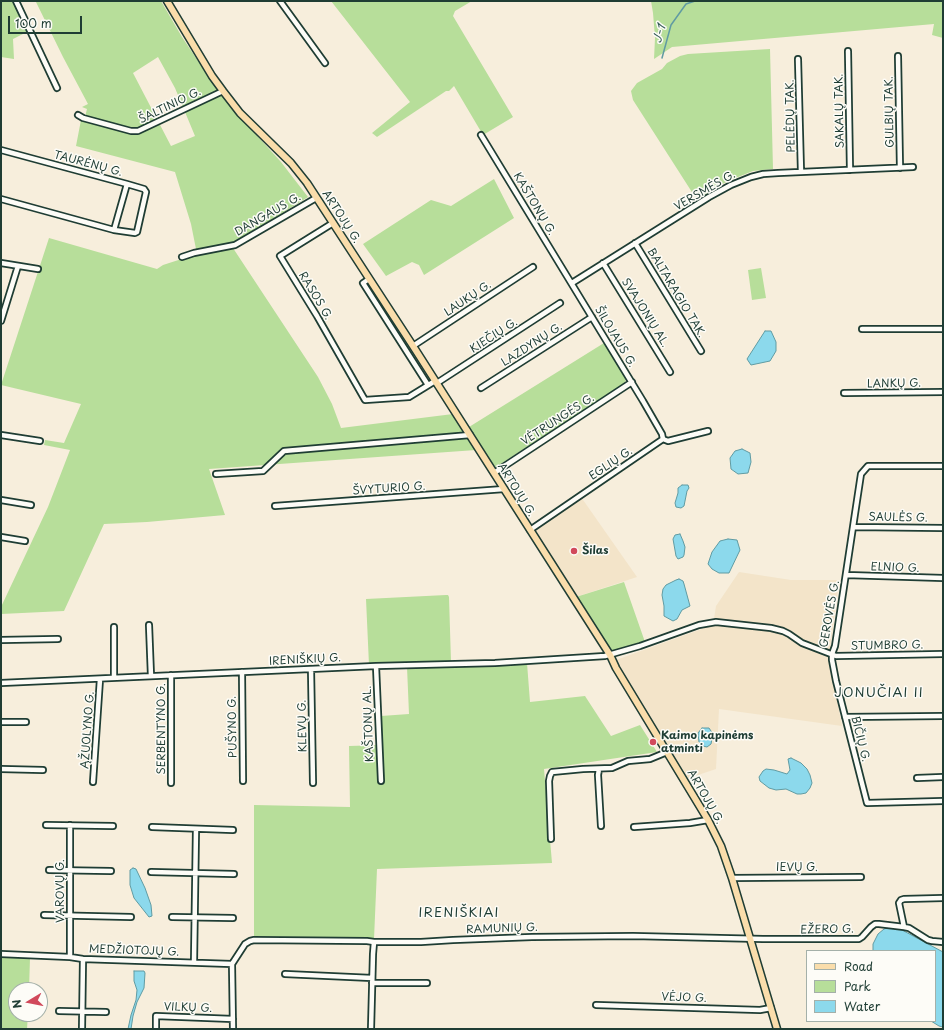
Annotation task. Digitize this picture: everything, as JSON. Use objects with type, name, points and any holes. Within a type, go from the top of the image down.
[{"type":"main road","name":"ARTOJŲ G.","points":[[167,1],[212,76],[223,91],[240,113],[291,163],[333,223],[414,346],[610,655],[616,668],[708,820],[721,846],[732,878],[776,1029]]},
{"type":"street","points":[[16,1],[57,88]]},
{"type":"street","points":[[280,1],[325,63]]},
{"type":"street","name":"SAKALŲ TAK.","points":[[848,51],[850,170]]},
{"type":"street","name":"GULBIŲ TAK.","points":[[898,56],[900,168]]},
{"type":"street","name":"PELĖDŲ TAK.","points":[[798,59],[801,172]]},
{"type":"street","name":"ŠALTINIO G.","points":[[78,115],[83,118],[131,131],[138,131],[223,91]]},
{"type":"street","name":"KAŠTONŲ G.","points":[[481,135],[572,283]]},
{"type":"street","name":"TAURĖNŲ G.","points":[[1,150],[127,184],[114,230]]},
{"type":"street","name":"VERSMĖS G.","points":[[572,283],[709,197],[731,185],[751,177],[763,174],[913,167]]},
{"type":"street","points":[[1,199],[114,230],[134,233],[137,232],[146,192],[144,188],[127,184]]},
{"type":"street","name":"DANGAUS G.","points":[[182,257],[194,253],[236,245],[316,198]]},
{"type":"street","name":"RASOS G.","points":[[333,223],[280,256],[317,316],[365,400]]},
{"type":"street","name":"BALTARAGIO TAK.","points":[[635,243],[701,351]]},
{"type":"street","points":[[1,263],[38,269]]},
{"type":"street","name":"SVAJONIŲ AL.","points":[[603,263],[670,372]]},
{"type":"street","points":[[1,321],[18,266]]},
{"type":"street","name":"LAUKŲ G.","points":[[414,346],[533,267]]},
{"type":"street","points":[[369,279],[363,283],[428,385]]},
{"type":"street","name":"ŠILOJAUS G.","points":[[572,283],[632,382],[662,434],[663,439]]},
{"type":"street","name":"KIEČIŲ G.","points":[[365,400],[409,397],[428,385],[436,382],[560,303]]},
{"type":"street","name":"LAZDYNŲ G.","points":[[481,388],[592,317]]},
{"type":"street","points":[[862,329],[943,329]]},
{"type":"street","name":"VĖTRUNGĖS G.","points":[[494,473],[632,382]]},
{"type":"street","name":"LANKŲ G.","points":[[844,393],[943,392]]},
{"type":"street","name":"EGLIŲ G.","points":[[530,530],[663,439],[668,441],[708,431]]},
{"type":"street","points":[[1,435],[40,441]]},
{"type":"street","points":[[216,474],[263,471],[284,451],[470,435]]},
{"type":"street","name":"GEROVĖS G.","points":[[610,655],[699,625],[716,622],[771,628],[783,631],[802,643],[832,654],[835,646],[861,474],[868,466],[943,466]]},
{"type":"street","name":"ŠVYTURIO G.","points":[[275,506],[504,489]]},
{"type":"street","points":[[1,500],[31,505]]},
{"type":"street","name":"SAULĖS G.","points":[[853,527],[943,528]]},
{"type":"street","points":[[1,537],[25,540]]},
{"type":"street","name":"ELNIO G.","points":[[846,575],[943,578]]},
{"type":"street","points":[[149,625],[151,676]]},
{"type":"street","points":[[114,627],[114,678]]},
{"type":"street","points":[[1,640],[58,639]]},
{"type":"street","name":"STUMBRO G.","points":[[832,654],[841,656],[943,654]]},
{"type":"street","name":"BIČIŲ G.","points":[[832,654],[836,681],[867,803],[943,801]]},
{"type":"street","name":"IRENIŠKIŲ G.","points":[[1,683],[376,666],[495,663],[610,655]]},
{"type":"street","name":"KAŠTONŲ AL.","points":[[376,666],[381,781]]},
{"type":"street","name":"KLEVŲ G.","points":[[311,669],[313,783]]},
{"type":"street","name":"PUŠYNO G.","points":[[242,672],[243,781]]},
{"type":"street","name":"SERBENTYNO G.","points":[[171,675],[171,783]]},
{"type":"street","name":"ĄŽUOLYNO G.","points":[[93,782],[100,679]]},
{"type":"street","points":[[845,717],[943,716]]},
{"type":"street","points":[[1,722],[26,722]]},
{"type":"street","points":[[551,839],[549,781],[552,772],[612,768],[628,761],[650,759],[666,752]]},
{"type":"street","points":[[1,769],[43,770]]},
{"type":"street","points":[[599,769],[598,775],[602,826]]},
{"type":"street","points":[[917,778],[943,777]]},
{"type":"street","points":[[634,827],[690,823],[708,820]]},
{"type":"street","points":[[46,825],[113,826]]},
{"type":"street","name":"VAROVŲ G.","points":[[70,826],[70,957]]},
{"type":"street","points":[[152,827],[233,830]]},
{"type":"street","points":[[194,962],[196,829]]},
{"type":"street","points":[[49,870],[111,871]]},
{"type":"street","points":[[151,872],[234,874]]},
{"type":"street","name":"IEVŲ G.","points":[[732,878],[861,876]]},
{"type":"street","points":[[904,927],[899,903],[901,900],[943,898]]},
{"type":"street","points":[[44,915],[131,917]]},
{"type":"street","points":[[172,917],[233,918]]},
{"type":"street","name":"EŽERO G.","points":[[750,939],[859,939],[870,927],[875,924],[909,928],[932,942],[943,942]]},
{"type":"street","name":"RAMUNIŲ G.","points":[[232,964],[245,944],[254,940],[422,942],[532,937],[633,936],[750,939]]},
{"type":"street","points":[[371,1029],[374,942]]},
{"type":"street","name":"MEDŽIOTOJŲ G.","points":[[1,954],[70,957],[83,959],[232,964]]},
{"type":"street","points":[[82,1029],[83,959]]},
{"type":"street","points":[[232,964],[233,1029]]},
{"type":"street","points":[[285,974],[427,983]]},
{"type":"street","name":"VĖJO G.","points":[[596,1005],[760,1010],[771,1008]]},
{"type":"street","points":[[59,1011],[106,1012]]},
{"type":"street","name":"VILKŲ G.","points":[[156,1029],[156,1016],[233,1019]]},
{"type":"shaded area","points":[[581,497],[637,577],[576,597],[536,533],[536,530],[537,527]]},
{"type":"shaded area","points":[[739,572],[791,580],[839,580],[829,658],[842,726],[719,709],[716,769],[686,779],[616,660],[713,625],[716,606]]},
{"type":"green space","points":[[1,1],[13,1],[27,32],[13,39],[14,59],[1,57]]},
{"type":"green space","points":[[161,1],[182,37],[212,82],[241,118],[281,162],[308,197],[231,245],[318,377],[332,404],[341,428],[453,414],[476,450],[209,469],[225,515],[104,524],[64,611],[1,614],[1,607],[48,507],[70,450],[44,445],[45,440],[64,443],[81,404],[1,385],[49,238],[157,269],[163,265],[197,254],[191,224],[175,172],[76,146],[81,120],[84,121],[87,109],[82,107],[88,104],[36,2]],"holes":[[[158,57],[175,88],[195,136],[171,146],[133,73]]]},
{"type":"green space","points":[[331,1],[472,1],[455,11],[453,16],[513,117],[483,135],[454,86],[449,91],[446,91],[377,137],[372,133],[410,102]]},
{"type":"green space","points":[[651,1],[943,1],[943,38],[932,35],[934,24],[672,47],[654,59],[655,38]]},
{"type":"green space","points":[[770,49],[773,169],[753,171],[733,179],[718,186],[697,200],[633,100],[631,91],[637,83],[662,69],[667,63],[680,56],[688,54]]},
{"type":"green space","points":[[494,179],[514,218],[424,275],[419,265],[412,262],[386,276],[363,244],[431,200],[451,206]]},
{"type":"green space","points":[[761,268],[766,298],[752,300],[748,270]]},
{"type":"green space","points":[[604,343],[626,378],[625,383],[496,467],[494,466],[469,427]]},
{"type":"green space","points":[[624,582],[645,642],[611,652],[576,597]]},
{"type":"green space","points":[[448,595],[451,662],[369,665],[366,599]]},
{"type":"green space","points":[[527,663],[530,702],[585,696],[611,736],[640,725],[657,752],[544,769],[552,863],[377,869],[374,939],[254,937],[254,805],[350,807],[349,746],[382,745],[381,716],[409,714],[407,667]]},
{"type":"green space","points":[[1,956],[30,958],[29,982],[8,982],[8,1022],[27,1022],[27,1029],[1,1029]]},
{"type":"water","points":[[765,331],[771,331],[776,342],[776,351],[770,361],[751,365],[747,359]]},
{"type":"water","points":[[742,449],[750,453],[751,462],[748,473],[738,474],[731,469],[730,458],[735,451]]},
{"type":"water","points":[[682,485],[688,485],[689,488],[684,506],[681,508],[676,507],[675,503],[678,488]]},
{"type":"water","points":[[680,534],[685,547],[683,557],[678,559],[676,556],[673,539],[675,535]]},
{"type":"water","points":[[728,539],[737,540],[740,550],[729,573],[719,573],[712,569],[708,564],[712,552],[720,541]]},
{"type":"water","points":[[679,579],[683,581],[690,606],[682,610],[677,619],[673,621],[664,616],[662,595],[663,589],[666,585]]},
{"type":"water","points":[[702,728],[709,728],[713,734],[711,744],[707,747],[703,746],[699,742],[698,733]]},
{"type":"water","points":[[791,758],[801,763],[810,775],[812,783],[806,793],[797,794],[786,789],[776,790],[769,788],[760,781],[759,777],[766,769],[787,774],[790,770],[788,759]]},
{"type":"water","points":[[133,868],[136,869],[145,888],[151,905],[152,916],[149,917],[134,898],[130,885],[130,870]]},
{"type":"water","points":[[895,928],[902,930],[943,952],[943,1027],[933,1022],[936,1022],[936,950],[873,950],[873,944],[878,934],[884,929]]},
{"type":"water","points":[[134,971],[144,971],[144,988],[137,1002],[131,1029],[128,1029],[136,1000],[137,990],[134,981]]},
{"type":"waterway","name":"J-1","points":[[662,58],[671,25],[686,4],[695,1]]},
{"type":"place","name":"Šilas","points":[[574,551]]},
{"type":"place","name":"Kaimo kapinėms atminti","points":[[653,742]]},
{"type":"district","name":"JONUČIAI II","points":[[879,693]]},
{"type":"district","name":"IRENIŠKIAI","points":[[459,913]]}]
